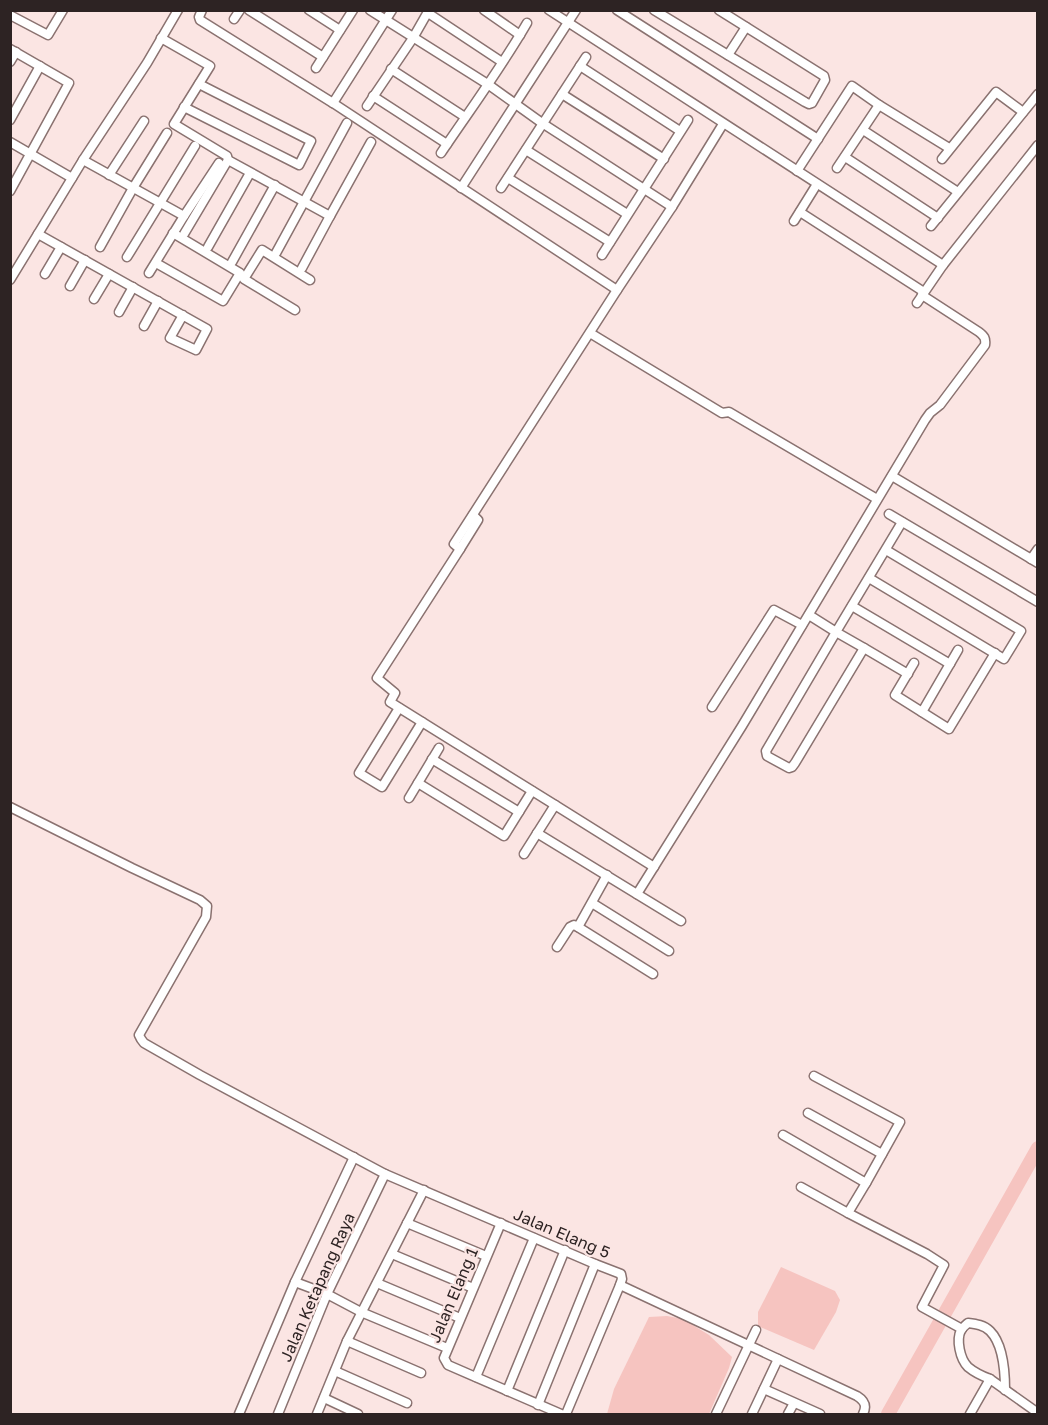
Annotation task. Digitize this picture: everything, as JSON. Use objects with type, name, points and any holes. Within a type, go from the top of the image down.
[{"type":"street","points":[[10,15],[48,35],[63,10]]},
{"type":"street","points":[[10,280],[82,160],[147,63],[178,10]]},
{"type":"street","points":[[202,10],[200,20],[333,103],[617,290]]},
{"type":"street","points":[[234,19],[240,10]]},
{"type":"street","points":[[249,10],[323,57]]},
{"type":"street","points":[[309,10],[340,30]]},
{"type":"street","points":[[316,68],[353,10]]},
{"type":"street","points":[[370,10],[489,85],[672,207]]},
{"type":"street","points":[[333,103],[392,10]]},
{"type":"street","points":[[484,10],[520,35]]},
{"type":"street","points":[[549,10],[943,265]]},
{"type":"street","points":[[461,188],[576,10]]},
{"type":"street","points":[[617,10],[818,139]]},
{"type":"street","points":[[654,10],[805,102],[812,103],[825,80],[824,76],[719,10]]},
{"type":"street","points":[[367,106],[429,11],[502,62]]},
{"type":"street","points":[[441,153],[489,85],[527,23]]},
{"type":"street","points":[[728,55],[746,27]]},
{"type":"street","points":[[161,38],[210,66],[174,124],[226,156],[184,234]]},
{"type":"street","points":[[10,62],[13,51],[69,84],[10,191]]},
{"type":"street","points":[[501,188],[586,57]]},
{"type":"street","points":[[10,120],[40,66]]},
{"type":"street","points":[[580,66],[680,131]]},
{"type":"street","points":[[391,69],[465,117]]},
{"type":"street","points":[[797,171],[854,82],[879,105],[949,148]]},
{"type":"street","points":[[184,107],[299,165],[311,141],[199,84]]},
{"type":"street","points":[[942,159],[996,92],[1023,112]]},
{"type":"street","points":[[562,94],[664,159]]},
{"type":"street","points":[[931,226],[1038,94]]},
{"type":"street","points":[[373,96],[447,144]]},
{"type":"street","points":[[837,168],[879,105]]},
{"type":"street","points":[[602,255],[688,120]]},
{"type":"street","points":[[109,175],[144,121]]},
{"type":"street","points":[[276,253],[348,123]]},
{"type":"street","points":[[654,867],[390,702],[395,693],[377,678],[460,549],[454,544],[672,207],[723,124]]},
{"type":"street","points":[[863,130],[958,192]]},
{"type":"street","points":[[100,247],[167,133]]},
{"type":"street","points":[[10,142],[72,177]]},
{"type":"street","points":[[302,268],[371,142]]},
{"type":"street","points":[[921,297],[943,265],[1038,145]]},
{"type":"street","points":[[127,257],[195,146]]},
{"type":"street","points":[[526,150],[627,214]]},
{"type":"street","points":[[844,157],[938,218]]},
{"type":"street","points":[[82,160],[184,216]]},
{"type":"street","points":[[223,161],[275,185],[330,216]]},
{"type":"street","points":[[149,273],[184,216],[223,161]]},
{"type":"street","points":[[208,247],[250,173]]},
{"type":"street","points":[[508,178],[610,242]]},
{"type":"street","points":[[794,221],[817,184]]},
{"type":"street","points":[[232,262],[275,185]]},
{"type":"street","points":[[637,894],[742,726],[930,412],[940,405],[983,350],[986,340],[979,332],[921,297],[800,212]]},
{"type":"street","points":[[173,233],[295,310]]},
{"type":"street","points":[[38,234],[207,328],[196,350],[170,338],[183,315]]},
{"type":"street","points":[[45,274],[61,247]]},
{"type":"street","points":[[156,263],[223,301],[262,250],[310,280]]},
{"type":"street","points":[[70,286],[85,260]]},
{"type":"street","points":[[94,299],[109,274]]},
{"type":"street","points":[[119,312],[133,287]]},
{"type":"street","points":[[144,326],[158,301]]},
{"type":"street","points":[[590,333],[722,413],[729,412],[878,499]]},
{"type":"street","points":[[892,476],[1034,561],[1038,549]]},
{"type":"street","points":[[889,514],[1038,602]]},
{"type":"street","points":[[864,648],[792,767],[786,767],[768,757],[765,754],[766,751],[902,522]]},
{"type":"street","points":[[869,578],[1004,659],[1021,631],[886,550]]},
{"type":"street","points":[[852,606],[950,664]]},
{"type":"street","points":[[712,707],[774,610],[802,625]]},
{"type":"street","points":[[808,615],[908,674]]},
{"type":"street","points":[[922,712],[958,650]]},
{"type":"street","points":[[914,663],[895,695],[950,729],[995,653]]},
{"type":"street","points":[[399,708],[359,773],[382,787],[422,722]]},
{"type":"street","points":[[409,798],[439,748]]},
{"type":"street","points":[[432,759],[519,812]]},
{"type":"street","points":[[418,783],[504,836],[532,791]]},
{"type":"street","points":[[524,854],[555,805]]},
{"type":"street","name":"Jalan Elang 5","points":[[10,807],[200,900],[207,906],[207,917],[139,1035],[144,1043],[200,1076],[385,1174],[621,1274],[620,1285]]},
{"type":"street","points":[[537,833],[681,921]]},
{"type":"street","points":[[578,927],[607,875]]},
{"type":"street","points":[[592,903],[669,951]]},
{"type":"street","points":[[557,947],[570,927],[574,925],[653,974]]},
{"type":"street","points":[[814,1076],[900,1122],[848,1213]]},
{"type":"street","points":[[808,1113],[882,1154]]},
{"type":"street","points":[[783,1135],[866,1183]]},
{"type":"street","points":[[239,1414],[296,1282],[354,1157]]},
{"type":"street","name":"Jalan Ketapang Raya","points":[[279,1414],[327,1294],[385,1174]]},
{"type":"street","points":[[801,1187],[944,1265],[922,1307],[962,1329]]},
{"type":"street","points":[[317,1414],[347,1341],[424,1190]]},
{"type":"street","points":[[407,1223],[486,1256]]},
{"type":"street","name":"Jalan Elang 1","points":[[501,1223],[472,1287],[444,1358],[448,1365],[561,1414]]},
{"type":"street","points":[[476,1377],[534,1238]]},
{"type":"street","points":[[507,1391],[565,1250]]},
{"type":"street","points":[[392,1254],[472,1287]]},
{"type":"street","points":[[538,1405],[595,1264]]},
{"type":"street","points":[[296,1282],[447,1348]]},
{"type":"street","points":[[377,1283],[460,1318]]},
{"type":"street","points":[[566,1414],[620,1285],[857,1396],[866,1404],[862,1414]]},
{"type":"street","points":[[1005,1390],[1002,1359],[991,1331],[979,1324],[968,1323],[962,1329],[959,1340],[959,1347],[968,1366],[1038,1413]]},
{"type":"street","points":[[716,1414],[756,1330]]},
{"type":"street","points":[[347,1341],[421,1373]]},
{"type":"street","points":[[752,1414],[778,1359]]},
{"type":"street","points":[[335,1371],[407,1403]]},
{"type":"street","points":[[970,1414],[990,1379]]},
{"type":"street","points":[[764,1389],[820,1414]]},
{"type":"street","points":[[324,1398],[358,1414]]},
{"type":"street","points":[[788,1414],[794,1403]]},
{"type":"shaded area","points":[[781,1267],[835,1291],[840,1300],[836,1312],[814,1350],[758,1325],[758,1312]]},
{"type":"shaded area","points":[[667,1316],[683,1319],[709,1335],[732,1357],[709,1414],[607,1414],[614,1389],[649,1317]]},
{"type":"waterway","points":[[888,1414],[1038,1148]]}]
